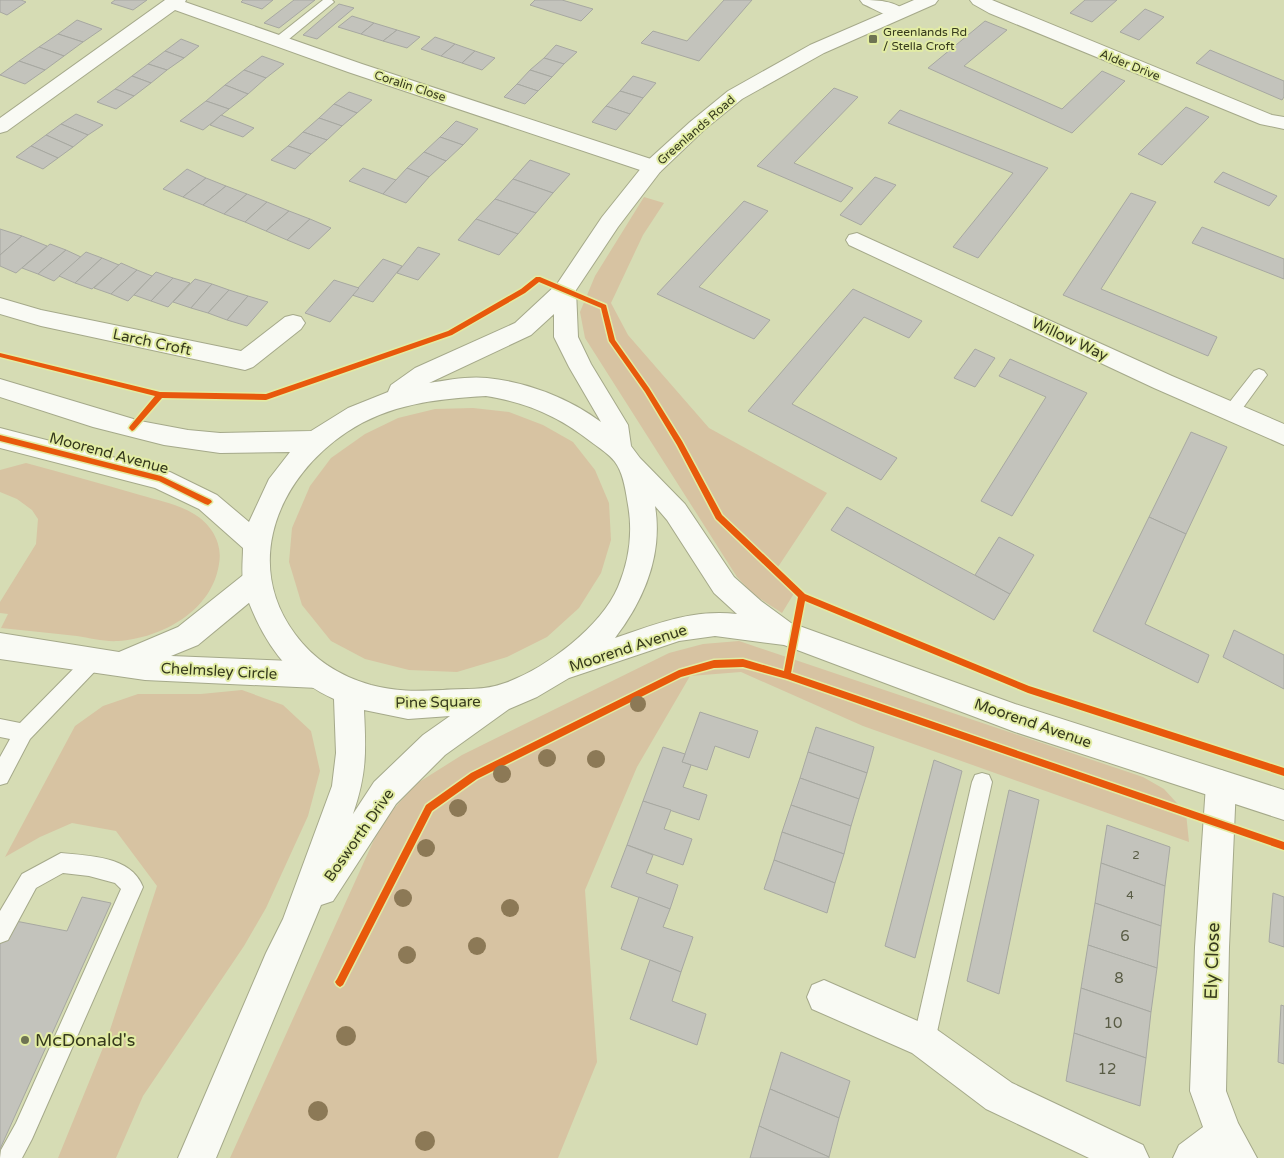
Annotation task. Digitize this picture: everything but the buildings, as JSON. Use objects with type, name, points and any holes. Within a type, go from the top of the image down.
[{"type":"street","points":[[868,0],[898,13]]},
{"type":"street","name":"Greenlands Road","points":[[382,403],[424,374],[523,330],[565,290],[610,222],[653,168],[697,126],[736,95],[817,49],[929,0]]},
{"type":"street","name":"Alder Drive","points":[[979,0],[995,9],[1258,117],[1284,123]]},
{"type":"street","points":[[2,123],[174,2]]},
{"type":"street","name":"Coralin Close","points":[[174,2],[279,41],[653,168]]},
{"type":"street","name":"Willow Way","points":[[857,240],[1284,435]]},
{"type":"street","points":[[565,290],[566,337],[581,367],[616,425],[624,456]]},
{"type":"street","name":"Larch Croft","points":[[0,306],[41,318],[245,362],[293,323]]},
{"type":"street","name":"Pine Square","points":[[486,387],[512,391],[550,402],[580,418],[624,456],[639,497],[644,536],[630,592],[613,621],[562,669],[525,689],[485,702],[399,705],[348,691],[318,675],[305,665],[278,635],[258,589],[257,544],[272,498],[290,470],[318,441],[354,416],[382,403],[415,393],[444,388],[486,387]]},
{"type":"street","name":"Moorend Avenue","points":[[0,388],[132,428],[188,440],[232,443],[318,441]]},
{"type":"street","name":"Moorend Avenue","points":[[2,442],[161,479],[208,502],[257,544]]},
{"type":"street","name":"Moorend Avenue","points":[[624,456],[676,512],[724,585],[751,610],[784,633]]},
{"type":"street","name":"Chelmsley Circle","points":[[107,663],[188,636],[257,580]]},
{"type":"street","name":"Moorend Avenue","points":[[562,669],[679,629],[715,624],[784,633],[1015,718],[1284,805]]},
{"type":"street","name":"Chelmsley Circle","points":[[0,646],[107,663],[201,672],[318,675]]},
{"type":"street","name":"Bosworth Drive","points":[[197,1158],[278,965],[297,926],[347,786],[350,753],[348,691]]},
{"type":"street","name":"Bosworth Drive","points":[[297,926],[385,793],[434,745],[501,697]]},
{"type":"street","name":"Ely Close","points":[[1192,1158],[1231,1146],[1208,1091],[1212,946],[1222,785]]},
{"type":"street","points":[[824,997],[924,1041],[999,1096],[1130,1158]]},
{"type":"lane","points":[[279,41],[328,2]]},
{"type":"lane","points":[[1231,412],[1259,375]]},
{"type":"lane","points":[[0,776],[23,733],[107,663]]},
{"type":"lane","points":[[0,728],[23,733]]},
{"type":"lane","points":[[924,1041],[982,782]]},
{"type":"lane","points":[[0,932],[29,881],[61,863],[89,866],[121,874],[133,887],[24,1131],[9,1158]]},
{"type":"shaded area","points":[[644,197],[664,203],[643,235],[611,303],[628,335],[709,428],[827,493],[776,570],[796,590],[782,613],[753,594],[737,577],[585,338],[580,312],[595,276]]},
{"type":"shaded area","points":[[473,408],[509,412],[543,425],[573,442],[595,470],[609,503],[611,540],[601,573],[579,608],[547,637],[507,657],[457,672],[409,670],[365,659],[331,641],[302,605],[289,562],[292,528],[310,486],[331,458],[365,434],[398,418],[435,409]]},
{"type":"shaded area","points":[[26,463],[167,503],[188,511],[206,523],[217,542],[220,556],[214,581],[196,608],[167,628],[135,639],[118,641],[1,628],[8,614],[0,613],[0,602],[36,544],[38,519],[32,510],[17,499],[0,492],[0,470]]},
{"type":"shaded area","points":[[739,641],[1143,777],[1164,789],[1186,813],[1189,842],[863,726],[741,672],[690,676],[637,767],[585,890],[597,1062],[558,1158],[230,1158],[382,822],[416,784],[462,755],[669,653],[703,644]]},
{"type":"shaded area","points":[[242,690],[283,705],[311,731],[320,771],[308,816],[266,908],[244,946],[143,1096],[116,1158],[58,1158],[109,1033],[157,886],[116,831],[72,823],[40,837],[5,857],[75,726],[103,706],[138,694],[201,694]]},
{"type":"cycle path","points":[[160,395],[266,397],[450,333],[523,291],[538,279],[604,307],[612,341],[647,390],[680,443],[719,517],[802,596],[1028,689],[1284,772]]},
{"type":"cycle path","points":[[0,355],[160,395],[132,428]]},
{"type":"cycle path","points":[[0,438],[161,479],[208,502]]},
{"type":"cycle path","points":[[787,675],[802,596]]},
{"type":"cycle path","points":[[340,982],[429,808],[474,776],[679,674],[714,664],[743,663],[787,675],[1284,846]]},
{"type":"place","name":"Greenlands Rd / Stella Croft","points":[[873,39]]},
{"type":"place","name":"McDonald's","points":[[25,1040]]}]
